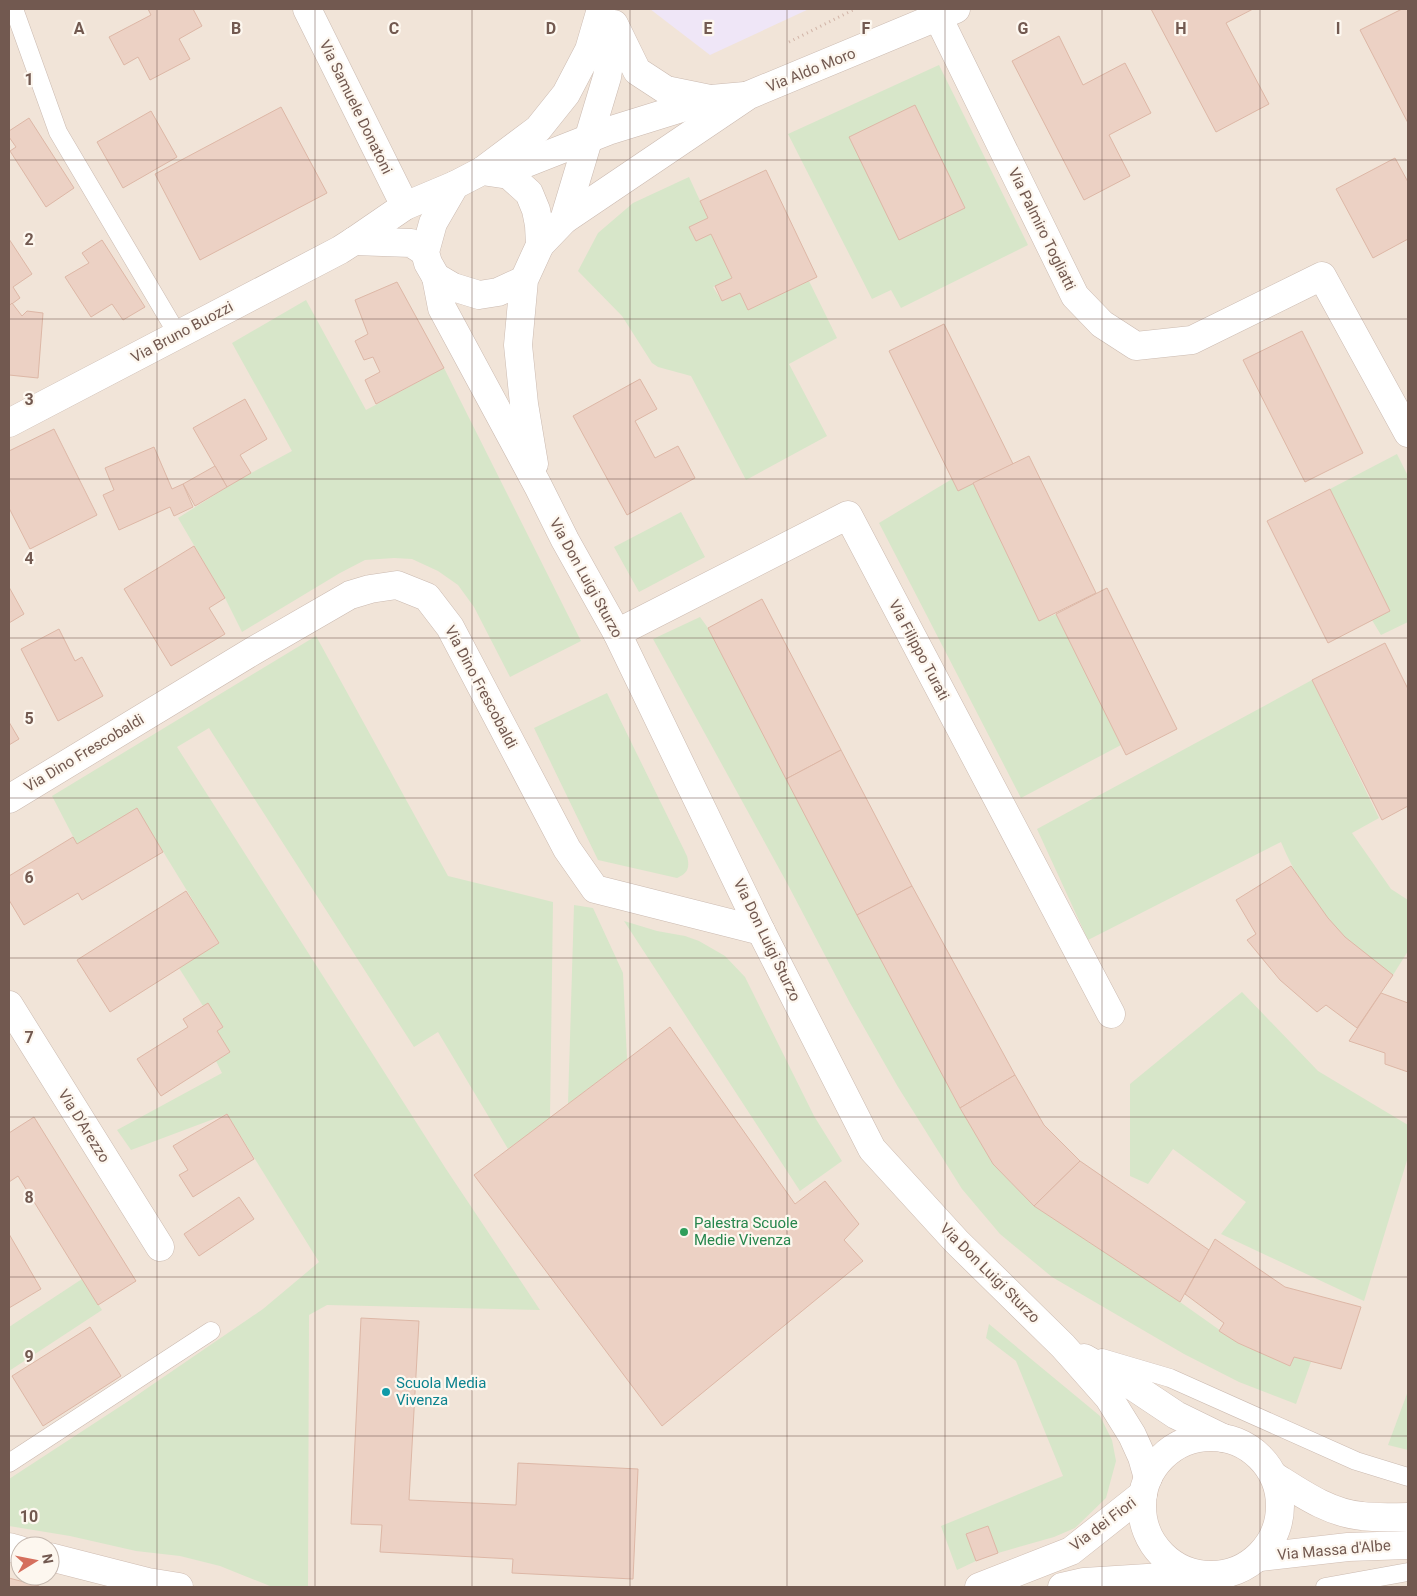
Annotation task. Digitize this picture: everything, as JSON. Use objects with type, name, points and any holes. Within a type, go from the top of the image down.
[{"type":"street","name":"Via Samuele Donatoni","points":[[308,9],[405,206]]},
{"type":"street","name":"Via Aldo Moro","points":[[749,95],[947,13]]},
{"type":"street","name":"Via Palmiro Togliatti","points":[[947,13],[1075,296],[1102,324],[1136,346],[1192,340],[1322,276],[1408,433]]},
{"type":"street","points":[[609,15],[566,94],[538,129],[482,171],[455,185],[432,223],[425,252],[428,264],[436,277],[453,287],[479,295],[498,292],[524,280],[540,245],[564,220],[749,95]]},
{"type":"street","points":[[609,15],[637,71],[666,90],[712,99]]},
{"type":"street","points":[[564,220],[607,77],[609,15]]},
{"type":"street","points":[[509,175],[519,166],[608,131],[712,99],[749,95]]},
{"type":"street","points":[[482,171],[509,175],[528,193],[536,210],[540,245]]},
{"type":"street","name":"Via Bruno Buozzi","points":[[9,423],[354,241],[405,206],[455,185]]},
{"type":"street","name":"Via Bruno Buozzi","points":[[354,241],[411,243],[425,252]]},
{"type":"street","name":"Via Don Luigi Sturzo","points":[[436,277],[442,308],[565,540],[617,633],[761,931],[872,1149],[956,1241],[1063,1346],[1109,1398],[1132,1436],[1142,1457],[1145,1486]]},
{"type":"street","name":"Via Don Luigi Sturzo","points":[[524,280],[518,346],[524,404],[538,486]]},
{"type":"street","name":"Via Filippo Turati","points":[[617,633],[848,515],[1111,1014]]},
{"type":"street","name":"Via Dino Frescobaldi","points":[[9,799],[253,651],[350,595],[370,589],[397,586],[427,597],[450,627],[567,849],[594,889],[761,931]]},
{"type":"street","name":"Via D'Arezzo","points":[[9,1005],[160,1247]]},
{"type":"street","name":"Via Don Luigi Sturzo","points":[[1063,1346],[1125,1381],[1176,1415],[1223,1438]]},
{"type":"street","points":[[1062,1587],[1084,1582],[1221,1575],[1242,1569],[1260,1557],[1273,1539],[1280,1518],[1280,1497],[1274,1476],[1261,1458],[1244,1445],[1223,1438],[1202,1437],[1181,1444],[1163,1456],[1145,1486],[1142,1516],[1145,1527],[1155,1546],[1161,1555],[1178,1568],[1199,1575]]},
{"type":"street","name":"Via Massa d'Albe","points":[[1274,1476],[1314,1501],[1336,1510],[1360,1516],[1408,1518]]},
{"type":"street","name":"Via dei Fiori","points":[[979,1587],[1071,1551],[1145,1486]]},
{"type":"street","name":"Via Massa d'Albe","points":[[1260,1557],[1348,1547],[1408,1545]]},
{"type":"street","points":[[60,1560],[150,1585],[179,1587]]},
{"type":"lane","points":[[14,9],[58,132],[178,334]]},
{"type":"lane","points":[[9,1463],[211,1331]]},
{"type":"lane","points":[[1063,1346],[1170,1378],[1356,1461],[1408,1477]]},
{"type":"lane","points":[[1325,1587],[1408,1572]]},
{"type":"path","points":[[781,46],[855,9]]},
{"type":"shaded area","points":[[9,9],[1408,9],[1408,1587],[9,1587]]},
{"type":"shaded area","points":[[650,9],[809,9],[710,55]]},
{"type":"green space","points":[[939,65],[1028,245],[901,308],[891,290],[872,299],[788,134]]},
{"type":"green space","points":[[689,177],[708,218],[689,227],[696,241],[711,234],[732,278],[713,287],[722,301],[740,293],[748,310],[809,281],[837,338],[789,364],[827,436],[746,480],[691,376],[658,367],[652,363],[622,316],[578,271],[598,233],[633,203]]},
{"type":"green space","points":[[306,300],[366,410],[444,368],[581,641],[510,677],[474,607],[458,585],[438,571],[412,559],[394,558],[365,560],[242,632],[225,598],[178,518],[240,479],[292,451],[232,343]]},
{"type":"green space","points":[[1397,454],[1408,476],[1408,622],[1381,635],[1372,620],[1390,611],[1330,489]]},
{"type":"green space","points":[[952,479],[958,491],[973,483],[1039,621],[1056,614],[1121,745],[1021,798],[879,523]]},
{"type":"green space","points":[[681,512],[705,557],[639,592],[614,547]]},
{"type":"green space","points":[[700,617],[708,628],[960,1108],[993,1164],[1034,1206],[1180,1302],[1238,1343],[1290,1366],[1294,1357],[1311,1362],[1296,1404],[1239,1382],[1184,1354],[1052,1277],[1000,1234],[962,1189],[898,1087],[850,1003],[787,883],[653,639]]},
{"type":"green space","points":[[316,636],[448,876],[553,902],[550,1118],[508,1149],[438,1032],[414,1047],[209,728],[177,747],[446,1169],[540,1310],[327,1305],[309,1315],[308,1587],[270,1586],[220,1566],[180,1556],[136,1551],[70,1536],[9,1526],[9,1479],[130,1400],[263,1309],[319,1262],[227,1114],[131,1150],[117,1130],[222,1073],[216,1061],[230,1052],[217,1031],[223,1027],[208,1004],[203,1006],[179,968],[219,943],[137,809],[77,844],[52,796]]},
{"type":"green space","points":[[1312,680],[1379,818],[1352,833],[1391,889],[1408,900],[1408,951],[1393,975],[1361,951],[1334,926],[1300,880],[1281,842],[1088,940],[1037,829]]},
{"type":"green space","points":[[607,693],[687,856],[687,870],[677,878],[598,860],[534,728]]},
{"type":"green space","points":[[574,905],[593,908],[623,973],[627,1059],[568,1104]]},
{"type":"green space","points":[[624,921],[699,941],[725,956],[745,977],[814,1116],[842,1161],[800,1191]]},
{"type":"green space","points":[[1242,992],[1318,1071],[1408,1125],[1408,1157],[1364,1301],[1221,1234],[1246,1202],[1173,1149],[1148,1184],[1130,1176],[1130,1084]]},
{"type":"green space","points":[[82,1279],[102,1310],[9,1371],[9,1327]]},
{"type":"green space","points":[[989,1324],[1100,1416],[1112,1440],[1116,1461],[1106,1498],[1075,1528],[1054,1537],[998,1553],[988,1526],[966,1534],[976,1561],[957,1570],[941,1526],[1063,1476],[1016,1361],[986,1338]]},
{"type":"green space","points":[[1408,1391],[1408,1450],[1388,1445]]},
{"type":"building","points":[[148,9],[193,9],[202,26],[179,39],[190,59],[150,80],[138,57],[124,65],[109,37],[151,15]]},
{"type":"building","points":[[1151,9],[1253,9],[1226,23],[1269,104],[1216,132]]},
{"type":"building","points":[[1402,9],[1408,9],[1408,123],[1360,30]]},
{"type":"building","points":[[1059,36],[1083,85],[1125,63],[1151,113],[1109,135],[1130,176],[1084,200],[1012,61]]},
{"type":"building","points":[[915,105],[965,208],[899,240],[849,137]]},
{"type":"building","points":[[281,107],[327,193],[200,260],[155,174]]},
{"type":"building","points":[[151,111],[177,157],[123,188],[97,142]]},
{"type":"building","points":[[29,118],[74,188],[46,207],[10,151],[16,147],[9,137],[9,131]]},
{"type":"building","points":[[1395,158],[1408,182],[1408,239],[1373,258],[1336,189]]},
{"type":"building","points":[[766,170],[817,277],[748,310],[740,293],[722,301],[715,286],[732,278],[711,234],[696,241],[689,227],[708,218],[700,201]]},
{"type":"building","points":[[9,239],[32,274],[13,287],[20,298],[9,306]]},
{"type":"building","points":[[102,240],[145,307],[123,320],[112,304],[91,317],[65,277],[89,263],[82,253]]},
{"type":"building","points":[[397,282],[444,368],[376,404],[365,380],[380,372],[373,357],[364,360],[355,341],[368,334],[355,300]]},
{"type":"building","points":[[12,303],[22,316],[27,311],[43,313],[38,378],[9,375],[9,306]]},
{"type":"building","points":[[944,324],[1013,464],[958,491],[889,351]]},
{"type":"building","points":[[1302,331],[1363,453],[1305,482],[1243,360]]},
{"type":"building","points":[[640,379],[657,409],[635,421],[655,458],[678,446],[695,478],[627,515],[573,416]]},
{"type":"building","points":[[245,399],[267,439],[240,455],[251,473],[227,487],[193,428]]},
{"type":"building","points":[[54,429],[97,515],[30,549],[9,508],[9,451]]},
{"type":"building","points":[[154,447],[172,489],[183,484],[193,507],[174,516],[170,507],[119,530],[103,495],[114,490],[105,468]]},
{"type":"building","points":[[1029,456],[1096,593],[1039,621],[973,483]]},
{"type":"building","points":[[215,466],[227,487],[195,506],[183,484]]},
{"type":"building","points":[[1330,489],[1390,611],[1328,643],[1267,521]]},
{"type":"building","points":[[194,546],[225,598],[209,608],[225,634],[171,666],[124,589]]},
{"type":"building","points":[[9,587],[24,614],[9,623]]},
{"type":"building","points":[[1107,588],[1177,729],[1126,755],[1056,614]]},
{"type":"building","points":[[762,599],[841,750],[786,779],[708,628]]},
{"type":"building","points":[[59,629],[75,661],[82,657],[103,696],[58,721],[21,649]]},
{"type":"building","points":[[1385,643],[1408,689],[1408,806],[1382,820],[1312,680]]},
{"type":"building","points":[[9,722],[19,739],[9,745]]},
{"type":"building","points":[[841,750],[912,886],[857,915],[786,779]]},
{"type":"building","points":[[137,808],[163,852],[82,900],[78,893],[24,925],[9,900],[9,876],[73,837],[77,844]]},
{"type":"building","points":[[1291,866],[1328,918],[1345,937],[1393,975],[1357,1028],[1326,1005],[1317,1012],[1280,980],[1247,940],[1256,934],[1236,900]]},
{"type":"building","points":[[912,886],[1015,1075],[960,1108],[857,915]]},
{"type":"building","points":[[186,891],[219,943],[110,1012],[77,960]]},
{"type":"building","points":[[1381,993],[1408,1003],[1408,1072],[1385,1064],[1385,1053],[1349,1041]]},
{"type":"building","points":[[208,1003],[223,1027],[217,1031],[230,1052],[161,1096],[137,1059],[188,1027],[183,1019]]},
{"type":"building","name":"Palestra Scuole Medie Vivenza","points":[[670,1027],[795,1204],[825,1181],[859,1224],[844,1240],[863,1261],[662,1426],[474,1175]]},
{"type":"building","points":[[1015,1075],[1044,1125],[1080,1161],[1034,1206],[993,1164],[960,1108]]},
{"type":"building","points":[[227,1114],[254,1159],[193,1197],[179,1175],[188,1170],[173,1146]]},
{"type":"building","points":[[34,1117],[136,1281],[98,1305],[18,1176],[9,1182],[9,1133]]},
{"type":"building","points":[[1080,1161],[1209,1250],[1180,1302],[1034,1206]]},
{"type":"building","points":[[239,1197],[254,1219],[199,1256],[184,1234]]},
{"type":"building","points":[[9,1234],[41,1289],[9,1308]]},
{"type":"building","points":[[1215,1239],[1285,1287],[1361,1307],[1341,1369],[1294,1357],[1290,1366],[1238,1343],[1219,1331],[1224,1323],[1185,1294]]},
{"type":"building","name":"Scuola Media Vivenza","points":[[361,1318],[419,1321],[409,1500],[516,1505],[518,1463],[638,1469],[633,1579],[512,1573],[513,1559],[380,1552],[382,1525],[351,1524]]},
{"type":"building","points":[[90,1327],[121,1376],[43,1426],[12,1376]]},
{"type":"building","points":[[988,1526],[998,1553],[976,1561],[966,1534]]},
{"type":"building","points":[[9,1578],[10,1586],[39,1586],[9,1587]]},
{"type":"place","name":"Palestra Scuole Medie Vivenza","points":[[684,1232]]},
{"type":"place","name":"Scuola Media Vivenza","points":[[386,1392]]}]
